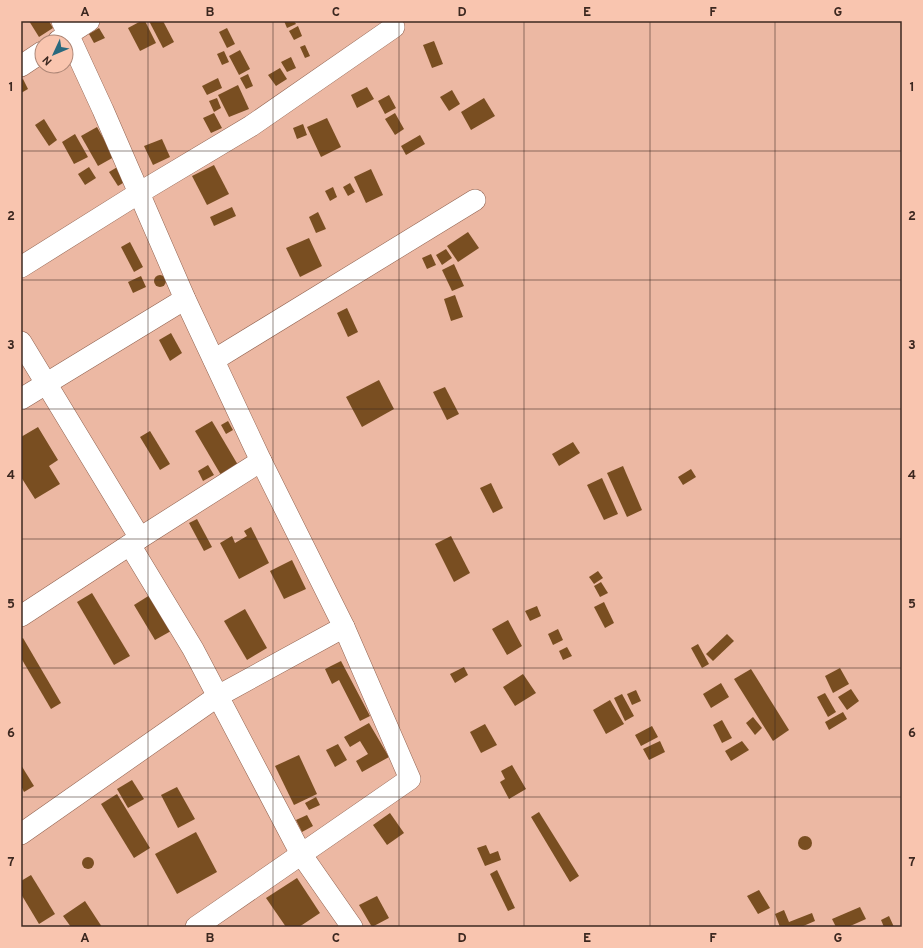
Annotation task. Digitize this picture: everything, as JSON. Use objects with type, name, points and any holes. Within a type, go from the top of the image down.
[{"type":"street","points":[[89,21],[62,32],[103,110],[185,299],[262,461],[344,627],[410,779],[196,927]]},
{"type":"street","points":[[21,267],[139,193],[251,126],[394,27]]},
{"type":"street","points":[[21,66],[34,57]]},
{"type":"street","points":[[214,360],[475,200]]},
{"type":"street","points":[[21,399],[185,299]]},
{"type":"street","points":[[21,342],[135,541],[301,854],[352,927]]},
{"type":"street","points":[[21,616],[135,541],[262,461]]},
{"type":"street","points":[[21,834],[218,696],[344,627]]},
{"type":"building","points":[[29,21],[49,21],[53,28],[44,34],[37,34]]},
{"type":"building","points":[[141,21],[145,21],[156,43],[140,51],[128,28]]},
{"type":"building","points":[[149,21],[163,21],[174,42],[163,48]]},
{"type":"building","points":[[284,21],[294,21],[296,24],[287,28]]},
{"type":"building","points":[[298,26],[302,36],[294,40],[289,31]]},
{"type":"building","points":[[99,28],[105,38],[94,43],[89,34]]},
{"type":"building","points":[[227,28],[235,44],[227,48],[219,32]]},
{"type":"building","points":[[434,41],[443,64],[432,68],[423,45]]},
{"type":"building","points":[[305,45],[310,56],[305,58],[300,47]]},
{"type":"building","points":[[240,50],[250,69],[239,75],[229,56]]},
{"type":"building","points":[[224,51],[229,62],[222,65],[217,54]]},
{"type":"building","points":[[291,57],[296,68],[287,72],[281,62]]},
{"type":"building","points":[[280,68],[287,79],[276,86],[268,75]]},
{"type":"building","points":[[248,74],[253,86],[246,89],[240,78]]},
{"type":"building","points":[[218,78],[222,88],[207,95],[202,86]]},
{"type":"building","points":[[23,79],[28,89],[21,93],[21,80]]},
{"type":"building","points":[[238,85],[249,109],[229,117],[218,95]]},
{"type":"building","points":[[367,87],[374,99],[357,108],[351,95]]},
{"type":"building","points":[[452,90],[460,104],[449,111],[440,97]]},
{"type":"building","points":[[389,95],[396,108],[385,114],[378,101]]},
{"type":"building","points":[[217,98],[221,108],[214,112],[209,101]]},
{"type":"building","points":[[484,98],[495,116],[471,130],[461,112]]},
{"type":"building","points":[[214,113],[222,128],[211,133],[203,118]]},
{"type":"building","points":[[395,113],[404,129],[395,135],[385,119]]},
{"type":"building","points":[[327,118],[341,147],[321,157],[307,127]]},
{"type":"building","points":[[44,119],[57,140],[49,146],[35,125]]},
{"type":"building","points":[[303,124],[307,135],[297,139],[293,128]]},
{"type":"building","points":[[97,127],[114,157],[98,166],[81,136]]},
{"type":"building","points":[[75,134],[88,157],[74,164],[62,142]]},
{"type":"building","points":[[420,135],[425,144],[406,155],[401,146]]},
{"type":"building","points":[[162,139],[170,157],[153,165],[144,146]]},
{"type":"building","points":[[214,165],[229,194],[207,205],[192,176]]},
{"type":"building","points":[[119,166],[128,180],[118,186],[109,172]]},
{"type":"building","points":[[89,167],[96,178],[85,185],[78,174]]},
{"type":"building","points":[[371,169],[383,195],[366,203],[354,177]]},
{"type":"building","points":[[350,183],[355,192],[348,196],[343,187]]},
{"type":"building","points":[[333,187],[337,197],[330,201],[325,191]]},
{"type":"building","points":[[232,207],[236,216],[214,226],[210,217]]},
{"type":"building","points":[[318,212],[326,229],[316,233],[309,217]]},
{"type":"building","points":[[468,232],[479,248],[458,262],[447,246]]},
{"type":"building","points":[[309,238],[322,266],[300,277],[286,248]]},
{"type":"building","points":[[130,242],[143,267],[134,272],[121,247]]},
{"type":"building","points":[[446,249],[452,258],[442,265],[436,255]]},
{"type":"building","points":[[431,254],[436,265],[427,269],[422,258]]},
{"type":"building","points":[[454,264],[464,286],[452,291],[442,270]]},
{"type":"building","points":[[158,275],[162,275],[166,281],[162,287],[158,287],[154,283],[154,279]]},
{"type":"building","points":[[141,276],[146,287],[133,293],[128,282]]},
{"type":"building","points":[[455,295],[463,317],[451,321],[444,299]]},
{"type":"building","points":[[347,308],[358,332],[348,337],[337,313]]},
{"type":"building","points":[[171,333],[182,353],[170,361],[159,340]]},
{"type":"building","points":[[379,380],[394,409],[362,427],[346,397]]},
{"type":"building","points":[[445,387],[459,414],[447,420],[433,392]]},
{"type":"building","points":[[212,421],[238,465],[221,475],[195,431]]},
{"type":"building","points":[[228,421],[233,430],[226,434],[221,425]]},
{"type":"building","points":[[38,427],[58,460],[49,466],[60,484],[35,499],[21,477],[21,437]]},
{"type":"building","points":[[150,431],[170,464],[160,470],[140,437]]},
{"type":"building","points":[[573,442],[580,453],[559,466],[552,454]]},
{"type":"building","points":[[208,465],[214,475],[203,481],[198,471]]},
{"type":"building","points":[[623,466],[642,510],[627,517],[607,473]]},
{"type":"building","points":[[691,469],[696,477],[683,485],[678,477]]},
{"type":"building","points":[[602,478],[618,514],[604,520],[587,485]]},
{"type":"building","points":[[491,483],[503,508],[493,513],[480,488]]},
{"type":"building","points":[[197,519],[212,547],[204,551],[189,523]]},
{"type":"building","points":[[251,527],[269,563],[239,579],[220,543],[232,536],[235,543],[247,536],[244,531]]},
{"type":"building","points":[[451,536],[470,573],[454,582],[435,544]]},
{"type":"building","points":[[292,560],[306,589],[284,599],[270,571]]},
{"type":"building","points":[[598,571],[603,578],[594,584],[589,577]]},
{"type":"building","points":[[601,582],[608,593],[600,597],[594,586]]},
{"type":"building","points":[[92,593],[130,656],[114,665],[77,602]]},
{"type":"building","points":[[150,595],[171,631],[155,640],[134,605]]},
{"type":"building","points":[[604,602],[614,623],[605,628],[594,607]]},
{"type":"building","points":[[537,606],[541,616],[530,621],[525,611]]},
{"type":"building","points":[[245,609],[267,648],[247,660],[224,621]]},
{"type":"building","points":[[508,620],[522,646],[507,655],[492,629]]},
{"type":"building","points":[[558,629],[563,640],[553,645],[548,634]]},
{"type":"building","points":[[727,634],[734,641],[713,661],[706,654]]},
{"type":"building","points":[[23,638],[61,703],[51,709],[21,658],[21,639]]},
{"type":"building","points":[[698,644],[709,664],[702,668],[691,648]]},
{"type":"building","points":[[567,647],[572,656],[563,660],[559,651]]},
{"type":"building","points":[[341,661],[370,716],[360,721],[339,680],[332,684],[325,669]]},
{"type":"building","points":[[464,667],[468,675],[455,683],[450,674]]},
{"type":"building","points":[[840,668],[849,684],[833,693],[825,676]]},
{"type":"building","points":[[751,669],[789,730],[773,741],[734,679]]},
{"type":"building","points":[[523,674],[536,693],[515,706],[503,687]]},
{"type":"building","points":[[721,683],[729,697],[711,708],[703,694]]},
{"type":"building","points":[[851,689],[859,701],[847,710],[838,697]]},
{"type":"building","points":[[636,690],[641,701],[632,705],[627,694]]},
{"type":"building","points":[[825,693],[836,712],[828,717],[817,697]]},
{"type":"building","points":[[622,694],[634,716],[625,721],[614,698]]},
{"type":"building","points":[[610,700],[624,724],[606,734],[593,710]]},
{"type":"building","points":[[843,712],[847,719],[829,730],[825,722]]},
{"type":"building","points":[[753,717],[762,728],[755,735],[746,723]]},
{"type":"building","points":[[722,720],[732,738],[722,743],[713,725]]},
{"type":"building","points":[[369,723],[389,757],[362,772],[356,761],[368,754],[360,741],[350,747],[344,737]]},
{"type":"building","points":[[485,724],[497,745],[481,753],[470,732]]},
{"type":"building","points":[[652,726],[658,737],[641,746],[635,735]]},
{"type":"building","points":[[660,741],[665,752],[649,760],[643,749]]},
{"type":"building","points":[[742,741],[749,750],[731,761],[725,751]]},
{"type":"building","points":[[338,744],[347,760],[335,767],[326,750]]},
{"type":"building","points":[[299,755],[317,794],[294,805],[275,766]]},
{"type":"building","points":[[21,765],[34,786],[24,792],[21,786]]},
{"type":"building","points":[[512,765],[526,789],[509,799],[500,782],[505,779],[501,771]]},
{"type":"building","points":[[132,780],[144,799],[128,808],[117,789]]},
{"type":"building","points":[[177,787],[195,819],[178,828],[161,795]]},
{"type":"building","points":[[117,794],[150,848],[134,858],[101,804]]},
{"type":"building","points":[[316,797],[320,805],[309,810],[305,803]]},
{"type":"building","points":[[539,812],[579,876],[570,882],[531,817]]},
{"type":"building","points":[[390,813],[404,833],[387,845],[373,825]]},
{"type":"building","points":[[307,815],[313,826],[302,832],[296,820]]},
{"type":"building","points":[[196,832],[217,872],[177,894],[155,854]]},
{"type":"building","points":[[802,836],[808,836],[812,840],[812,846],[808,850],[802,850],[798,846],[798,840]]},
{"type":"building","points":[[486,845],[490,854],[498,851],[501,860],[485,866],[477,848]]},
{"type":"building","points":[[86,857],[90,857],[94,863],[90,869],[86,869],[82,865],[82,861]]},
{"type":"building","points":[[497,870],[515,908],[508,911],[490,874]]},
{"type":"building","points":[[31,875],[55,914],[39,924],[21,894],[21,881]]},
{"type":"building","points":[[297,878],[320,913],[299,927],[286,927],[266,898]]},
{"type":"building","points":[[759,890],[770,908],[758,914],[747,896]]},
{"type":"building","points":[[377,896],[389,918],[372,927],[359,905]]},
{"type":"building","points":[[85,901],[102,927],[71,927],[63,916]]},
{"type":"building","points":[[860,907],[866,919],[848,927],[836,927],[832,919]]},
{"type":"building","points":[[784,910],[789,922],[812,913],[815,921],[801,927],[780,927],[775,914]]},
{"type":"building","points":[[889,916],[894,927],[884,927],[881,920]]}]
